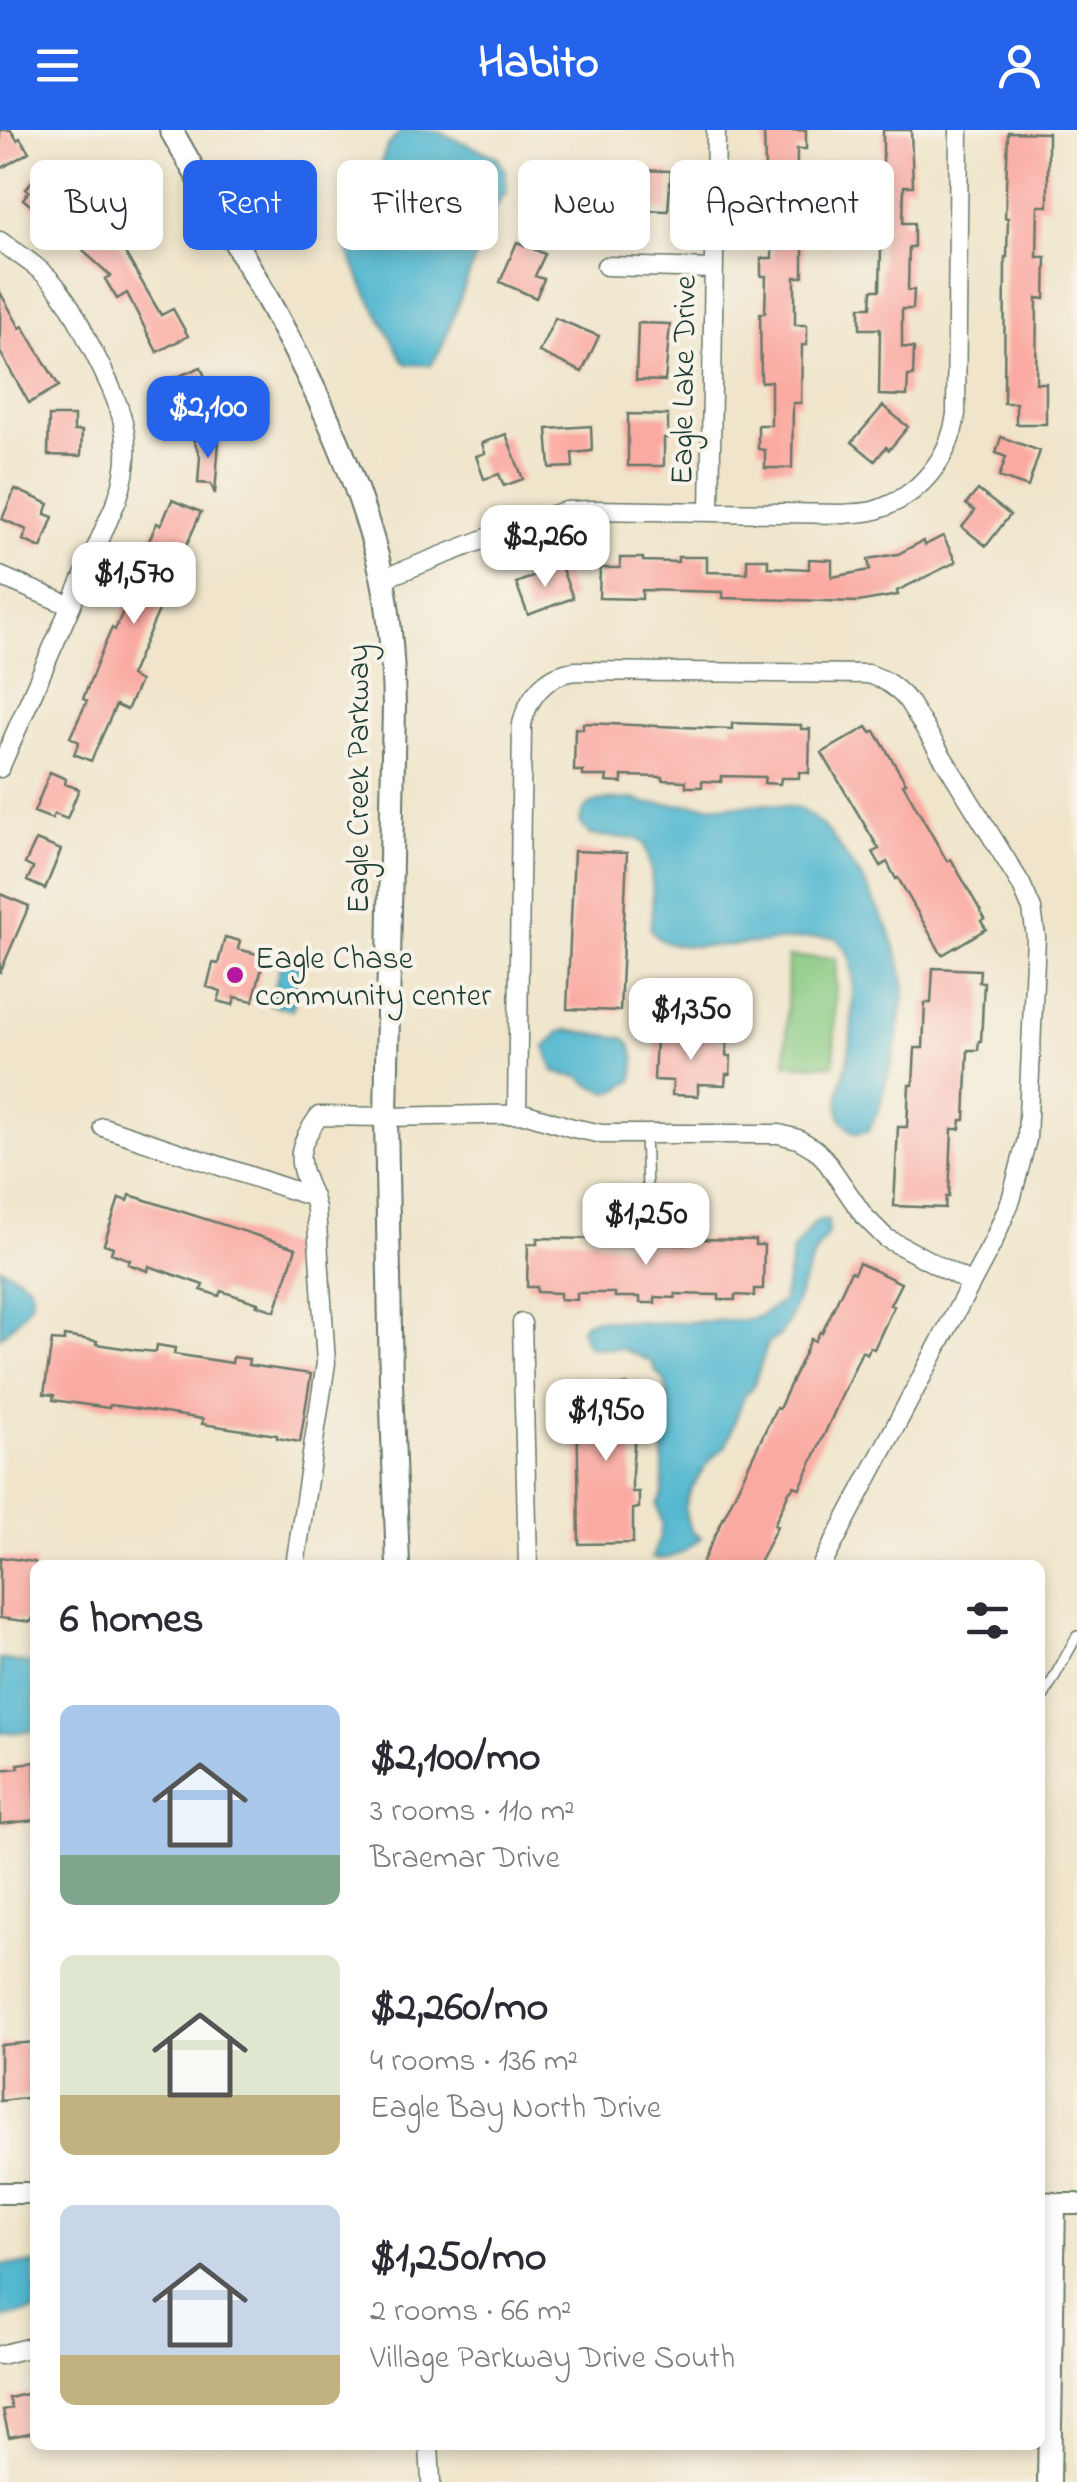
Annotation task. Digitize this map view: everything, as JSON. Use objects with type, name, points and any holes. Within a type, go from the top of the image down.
[{"type":"main road","name":"Eagle Creek Parkway","points":[[172,130],[331,425],[363,508],[382,578],[394,705],[386,1117],[398,1560]]},
{"type":"main road","points":[[1048,2482],[1057,2204]]},
{"type":"street","name":"Eagle Lake Drive","points":[[710,512],[716,130]]},
{"type":"street","points":[[382,578],[553,514],[592,510],[844,514],[871,511],[919,485],[932,472],[950,440],[956,414],[959,130]]},
{"type":"street","points":[[0,242],[39,270],[73,309],[118,400],[127,456],[123,482],[0,768]]},
{"type":"street","points":[[606,266],[714,269]]},
{"type":"street","points":[[0,576],[71,606]]},
{"type":"street","points":[[516,1114],[522,724],[537,691],[558,676],[576,670],[861,674],[886,681],[908,701],[1024,890],[1035,922],[1027,1139],[1011,1200],[993,1242],[825,1560]]},
{"type":"street","points":[[296,1560],[326,1364],[316,1209],[302,1173],[300,1153],[319,1116],[516,1114],[540,1116],[602,1134],[772,1134],[798,1139],[824,1158],[864,1216],[886,1238],[971,1283]]},
{"type":"street","points":[[103,1127],[313,1197]]},
{"type":"street","points":[[522,1323],[528,1560]]},
{"type":"street","points":[[0,2192],[30,2193]]},
{"type":"street","points":[[0,2355],[30,2347]]},
{"type":"street","points":[[429,2450],[431,2482]]},
{"type":"lane","points":[[646,1134],[647,1189]]},
{"type":"lane","points":[[1045,1694],[1077,1636]]},
{"type":"green space","points":[[788,957],[836,958],[834,1065],[786,1064]]},
{"type":"water","points":[[399,133],[441,133],[497,157],[505,170],[506,193],[498,203],[498,160],[382,160]]},
{"type":"water","points":[[347,250],[478,250],[442,347],[431,365],[407,364],[403,360]]},
{"type":"water","points":[[633,799],[645,803],[769,804],[797,808],[828,831],[864,882],[889,930],[905,988],[897,1042],[879,1108],[868,1131],[855,1133],[840,1115],[853,1003],[851,965],[845,948],[835,937],[718,946],[675,944],[659,939],[650,928],[652,885],[644,843],[590,835],[580,822],[582,813],[592,803]]},
{"type":"water","points":[[282,960],[304,966],[292,1010],[270,1004]]},
{"type":"water","points":[[677,979],[723,983],[723,999],[677,1003],[673,999],[673,983]]},
{"type":"water","points":[[566,1030],[625,1038],[634,1058],[632,1081],[607,1092],[580,1077],[554,1071],[545,1047]]},
{"type":"water","points":[[828,1220],[828,1233],[814,1255],[787,1325],[768,1343],[726,1445],[706,1466],[688,1496],[686,1517],[692,1532],[701,1537],[678,1554],[652,1558],[662,1523],[657,1505],[663,1493],[668,1395],[664,1379],[652,1362],[623,1349],[589,1347],[582,1326],[595,1319],[666,1323],[758,1317],[783,1301],[793,1250],[815,1222]]},
{"type":"water","points":[[0,1267],[25,1281],[32,1297],[24,1312],[0,1337]]},
{"type":"water","points":[[0,1659],[30,1664],[30,1731],[0,1733]]},
{"type":"water","points":[[30,2264],[30,2312],[0,2319],[0,2265]]},
{"type":"building","points":[[0,130],[11,130],[29,152],[0,169]]},
{"type":"building","points":[[806,130],[806,149],[797,149],[797,160],[765,160],[764,131]]},
{"type":"building","points":[[883,130],[911,130],[913,186],[904,186],[903,223],[914,223],[908,290],[914,290],[913,309],[902,309],[902,347],[914,348],[913,376],[908,376],[907,396],[879,395],[880,329],[860,329],[860,307],[871,307],[872,290],[880,290],[881,250],[894,250],[894,160],[883,160]]},
{"type":"building","points":[[1008,132],[1048,133],[1048,206],[1038,206],[1037,257],[1046,257],[1045,299],[1037,298],[1036,383],[1046,383],[1046,424],[1016,424],[1016,403],[1004,403]]},
{"type":"building","points":[[650,170],[670,171],[668,211],[650,210]]},
{"type":"building","points":[[30,184],[30,205],[23,199],[29,191],[26,189]]},
{"type":"building","points":[[517,242],[518,250],[545,254],[535,276],[544,279],[536,298],[500,282]]},
{"type":"building","points":[[123,250],[161,315],[173,309],[188,336],[157,352],[127,293],[117,299],[105,279],[111,276],[83,251]]},
{"type":"building","points":[[772,250],[803,250],[803,277],[795,277],[795,325],[807,325],[807,345],[802,345],[801,403],[793,403],[792,468],[765,468],[765,450],[758,449],[758,425],[771,425],[771,381],[761,382],[760,313],[765,313],[766,276],[761,276],[761,258],[772,258]]},
{"type":"building","points":[[0,292],[59,386],[29,403],[0,352]]},
{"type":"building","points":[[555,318],[599,336],[582,372],[539,352]]},
{"type":"building","points":[[638,323],[670,324],[665,381],[636,380]]},
{"type":"building","points":[[201,367],[217,409],[186,421],[172,379]]},
{"type":"building","points":[[883,406],[908,427],[875,461],[852,442]]},
{"type":"building","points":[[628,414],[668,415],[664,466],[628,466]]},
{"type":"building","points":[[49,416],[74,416],[74,431],[82,431],[81,456],[48,455]]},
{"type":"building","points":[[591,426],[592,451],[572,453],[573,467],[550,468],[547,429]]},
{"type":"building","points":[[506,434],[523,479],[504,486],[499,474],[484,479],[476,456],[485,453],[482,443]]},
{"type":"building","points":[[1001,437],[1040,451],[1028,487],[999,477],[1006,457],[996,453]]},
{"type":"building","points":[[193,439],[219,441],[215,494],[211,484],[198,483],[200,456]]},
{"type":"building","points":[[15,489],[49,504],[45,514],[53,517],[41,548],[23,540],[27,530],[2,519]]},
{"type":"building","points":[[978,490],[1010,515],[986,546],[962,527],[975,511],[966,504]]},
{"type":"building","points":[[172,500],[201,512],[173,577],[180,580],[169,603],[163,601],[130,676],[140,681],[127,710],[116,705],[91,761],[74,754],[79,742],[70,737],[87,701],[83,699],[104,646],[131,593],[126,591],[157,523],[161,525]]},
{"type":"building","points":[[943,536],[956,562],[897,591],[898,595],[858,602],[723,598],[723,592],[642,590],[642,599],[599,598],[600,568],[620,568],[620,558],[678,562],[678,557],[707,557],[707,572],[747,573],[747,559],[768,559],[768,567],[809,569],[809,559],[832,560],[832,577],[870,570],[868,559],[898,554]]},
{"type":"building","points":[[560,564],[573,598],[528,615],[516,583],[542,573],[541,568]]},
{"type":"building","points":[[583,723],[732,729],[732,723],[801,725],[801,729],[810,729],[809,773],[799,772],[799,778],[781,778],[780,784],[764,783],[765,777],[721,776],[721,782],[702,781],[702,787],[686,787],[686,781],[663,777],[622,776],[622,783],[606,782],[607,776],[583,776],[583,771],[574,771],[575,728],[583,729]]},
{"type":"building","points":[[867,727],[871,733],[875,731],[947,861],[951,859],[985,919],[981,921],[986,929],[942,955],[898,878],[887,862],[881,866],[873,852],[879,849],[822,753]]},
{"type":"building","points":[[50,772],[79,789],[67,819],[54,814],[52,819],[34,812]]},
{"type":"building","points":[[36,840],[61,850],[45,889],[27,881],[33,868],[25,864]]},
{"type":"building","points":[[574,851],[627,853],[620,1011],[567,1009]]},
{"type":"building","points":[[0,894],[29,906],[0,973]]},
{"type":"building","name":"Eagle Chase community center","points":[[225,937],[240,941],[238,949],[265,956],[253,1001],[235,997],[233,1005],[218,1001],[221,991],[207,987]]},
{"type":"building","points":[[933,968],[980,970],[979,982],[984,982],[981,1041],[978,1050],[968,1050],[965,1120],[961,1120],[960,1129],[952,1129],[949,1197],[945,1208],[894,1206],[898,1127],[907,1127],[915,1048],[923,1048],[925,1003],[931,1003]]},
{"type":"building","points":[[656,1037],[718,1037],[718,1042],[727,1043],[726,1056],[731,1056],[725,1085],[698,1084],[698,1096],[672,1095],[673,1081],[654,1080]]},
{"type":"building","points":[[130,1195],[296,1248],[275,1311],[221,1291],[219,1296],[201,1290],[203,1285],[149,1266],[148,1271],[111,1253],[113,1247],[104,1244],[119,1198],[128,1201]]},
{"type":"building","points":[[537,1238],[686,1245],[686,1239],[755,1240],[755,1245],[764,1245],[763,1289],[754,1289],[754,1296],[735,1295],[735,1300],[719,1300],[719,1295],[675,1294],[675,1298],[655,1297],[655,1303],[640,1303],[640,1297],[615,1297],[615,1293],[577,1293],[577,1300],[560,1299],[560,1293],[537,1292],[537,1287],[527,1287],[528,1244],[537,1244]]},
{"type":"building","points":[[859,1263],[901,1283],[874,1349],[870,1347],[867,1354],[862,1351],[800,1488],[794,1486],[789,1492],[760,1560],[703,1560],[811,1339],[815,1341],[822,1333],[851,1271],[854,1273]]},
{"type":"building","points":[[64,1336],[156,1352],[157,1345],[175,1348],[174,1354],[232,1363],[233,1357],[249,1359],[248,1365],[311,1374],[300,1442],[202,1424],[203,1419],[53,1400],[54,1395],[44,1394],[52,1340],[64,1341]]},
{"type":"building","points":[[628,1385],[627,1394],[634,1394],[634,1410],[638,1410],[632,1492],[639,1492],[639,1508],[633,1509],[633,1543],[579,1544],[577,1386]]},
{"type":"building","points":[[0,1557],[30,1561],[30,1622],[0,1618]]},
{"type":"building","points":[[30,1763],[30,1821],[0,1824],[0,1770],[19,1768],[18,1764]]},
{"type":"building","points":[[30,2042],[30,2098],[0,2101],[0,2045]]},
{"type":"building","points":[[30,2393],[30,2433],[9,2437],[3,2410],[12,2408],[9,2398]]},
{"type":"place","name":"Eagle Chase community center","points":[[235,975]]}]
